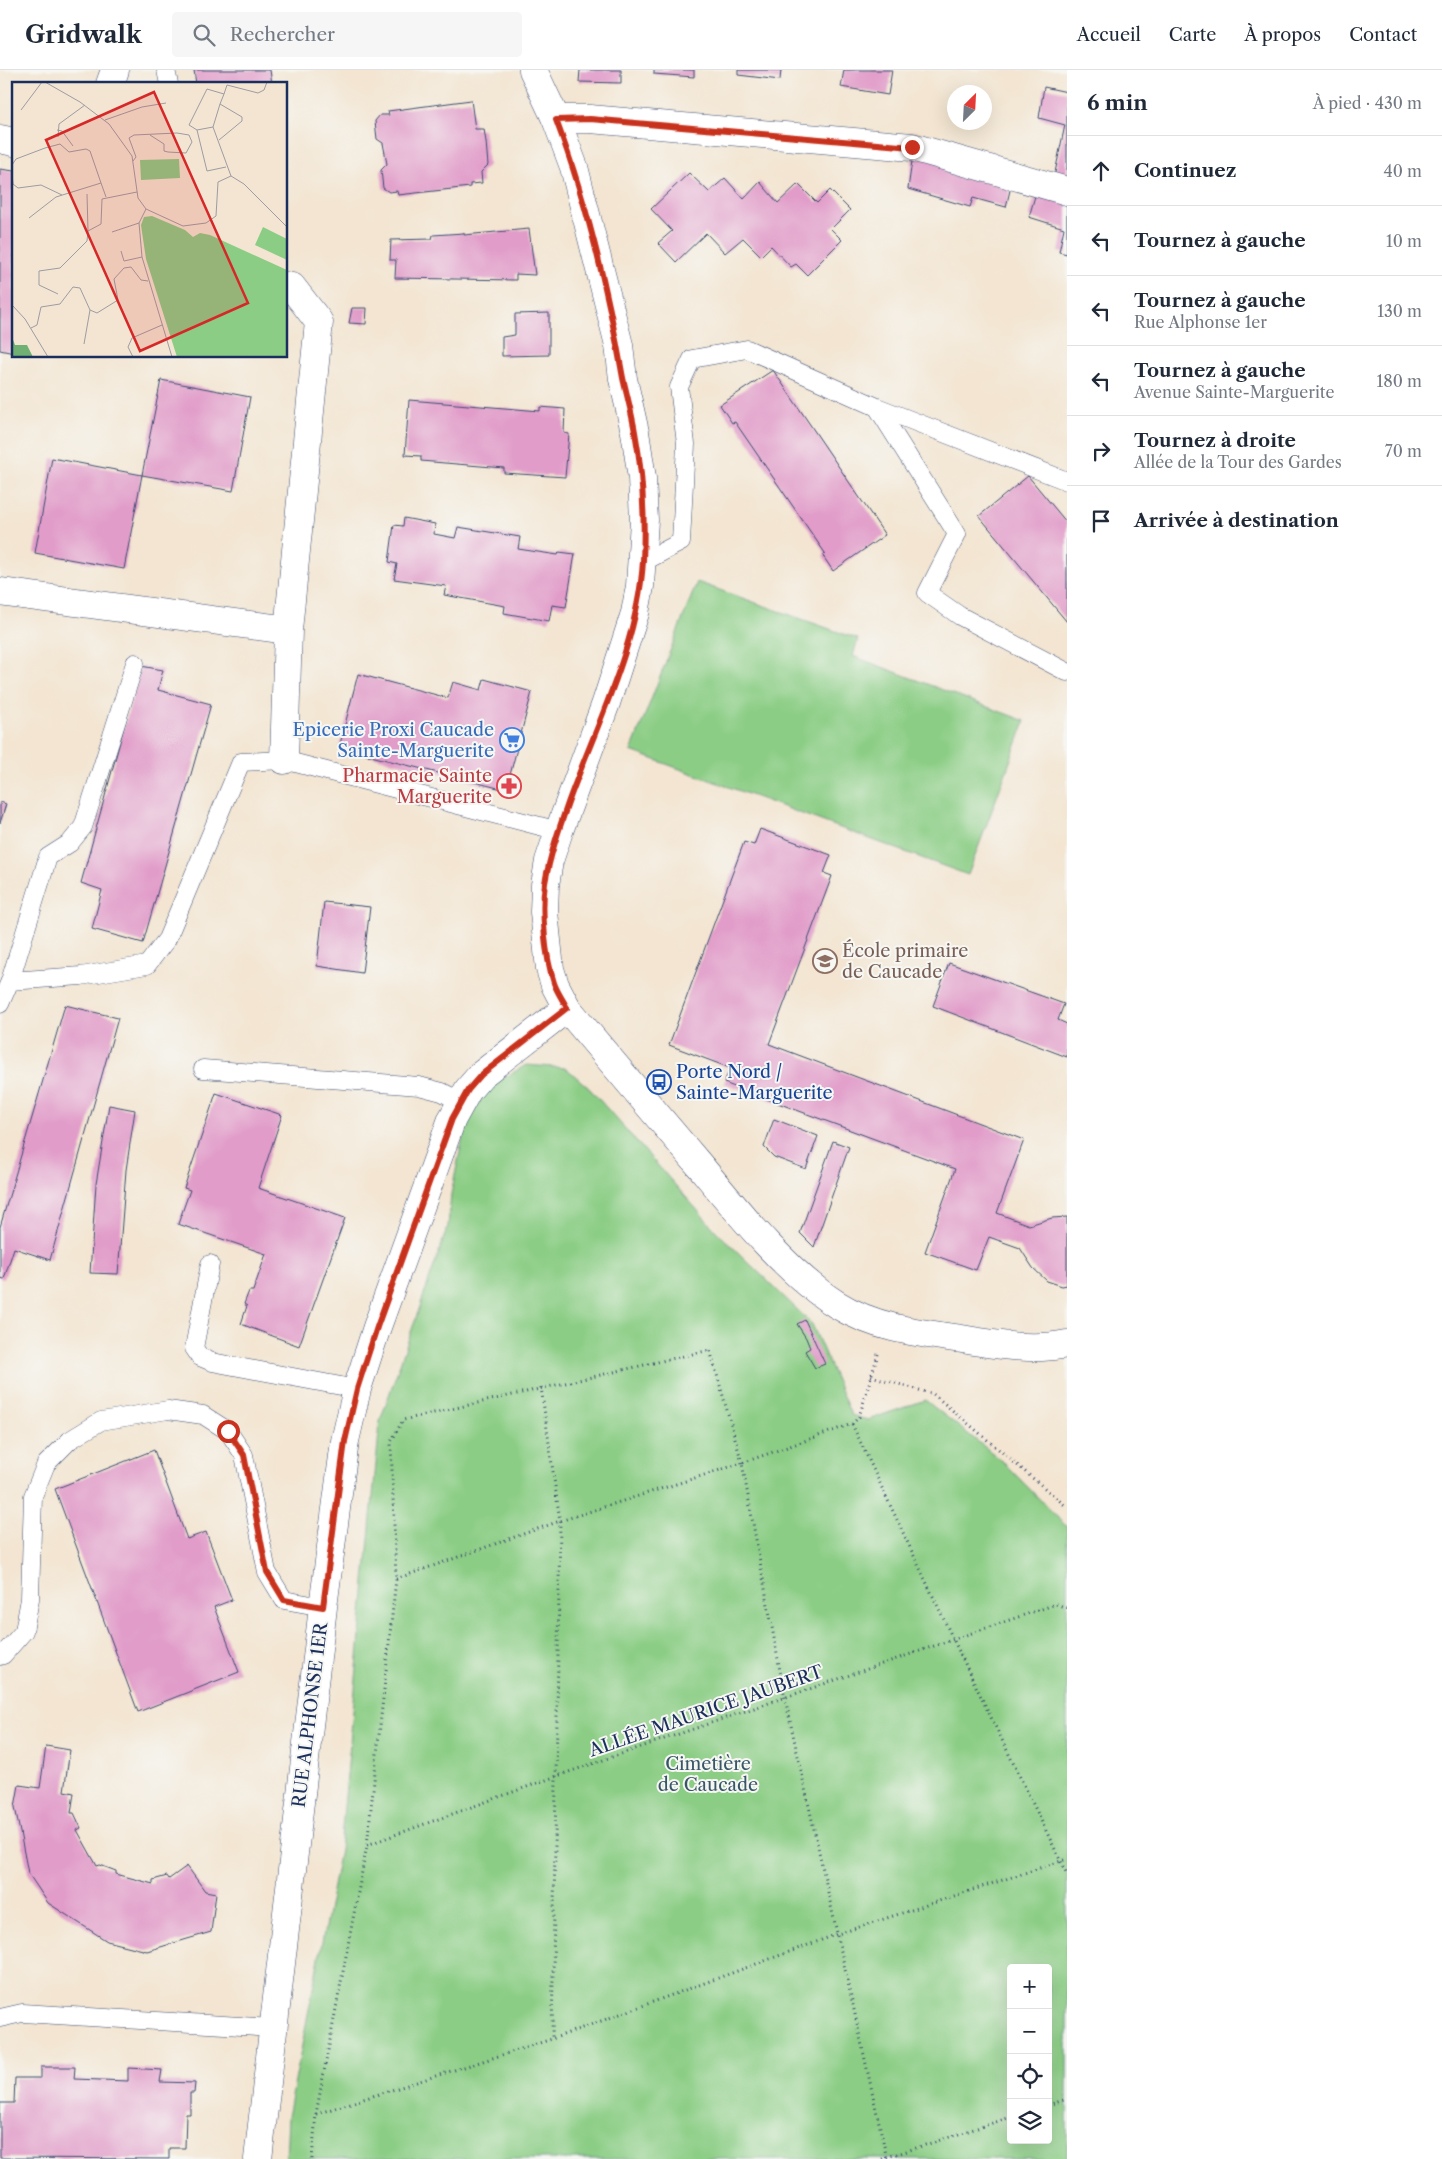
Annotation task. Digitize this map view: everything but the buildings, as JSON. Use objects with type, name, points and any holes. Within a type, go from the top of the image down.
[{"type":"street","points":[[111,82],[115,70]]},
{"type":"street","points":[[533,70],[556,120],[574,167],[618,345],[642,478],[644,520],[640,586],[625,648],[549,861],[545,885],[544,912],[550,969],[555,985],[567,1008],[716,1186],[788,1264],[808,1283],[836,1304],[886,1327],[1011,1347],[1052,1347],[1067,1344]]},
{"type":"street","points":[[556,120],[590,119],[912,147],[1067,191]]},
{"type":"street","points":[[284,760],[288,630],[319,322],[292,287],[288,286]]},
{"type":"street","points":[[0,592],[288,630]]},
{"type":"street","name":"RUE ALPHONSE 1ER","points":[[258,2159],[323,1607],[345,1441],[357,1389],[377,1327],[452,1119],[461,1102],[481,1075],[567,1008]]},
{"type":"lane","points":[[642,562],[681,542],[686,444],[679,387],[692,359],[747,349],[877,407],[1067,481]]},
{"type":"lane","points":[[877,407],[957,534],[927,593],[960,616],[1067,672]]},
{"type":"lane","points":[[0,1004],[10,981],[48,857],[70,843],[83,827],[135,663]]},
{"type":"lane","points":[[10,981],[81,976],[147,965],[166,939],[241,762],[284,760],[559,831]]},
{"type":"lane","points":[[203,1069],[420,1086],[442,1092],[461,1102]]},
{"type":"lane","points":[[210,1264],[194,1348],[200,1357],[212,1362],[357,1389]]},
{"type":"lane","points":[[0,1656],[24,1631],[30,1599],[33,1496],[46,1464],[70,1440],[101,1420],[168,1410],[204,1416],[228,1431],[244,1455],[267,1572],[284,1600],[323,1607]]},
{"type":"lane","points":[[0,2018],[22,2013],[272,2028]]},
{"type":"path","points":[[396,1578],[560,1521],[742,1463],[852,1424],[858,1417],[886,1327]]},
{"type":"path","points":[[312,2159],[316,2114],[367,1845],[396,1578],[391,1442],[403,1420],[710,1350],[742,1463],[785,1698],[887,2158]]},
{"type":"path","points":[[871,1376],[933,1394],[1067,1507]]},
{"type":"path","points":[[542,1387],[560,1521],[552,2038]]},
{"type":"path","points":[[852,1424],[1067,1874]]},
{"type":"path","name":"ALLÉE MAURICE JAUBERT","points":[[367,1845],[557,1776],[1056,1604],[1067,1608]]},
{"type":"path","points":[[316,2114],[552,2038],[838,1934],[1067,1859]]},
{"type":"path","points":[[1052,2104],[1067,2099]]},
{"type":"path","points":[[882,2159],[1007,2118]]},
{"type":"green space","points":[[697,582],[858,639],[853,656],[1025,721],[968,875],[631,751]]},
{"type":"green space","name":"Cimetière de Caucade","points":[[526,1065],[566,1068],[589,1088],[716,1231],[812,1324],[851,1415],[868,1420],[925,1400],[1000,1459],[1067,1527],[1067,2159],[286,2159],[288,2117],[340,1850],[380,1421],[448,1226],[451,1194],[466,1123],[490,1086]]},
{"type":"place","name":"Epicerie Proxi Caucade Sainte-Marguerite","points":[[512,740]]},
{"type":"place","name":"Pharmacie Sainte Marguerite","points":[[509,786]]},
{"type":"place","name":"École primaire de Caucade","points":[[825,961]]},
{"type":"place","name":"Porte Nord / Sainte-Marguerite","points":[[659,1082]]},
{"type":"route","points":[[228,1431],[244,1455],[267,1572],[284,1600],[323,1607],[345,1441],[357,1389],[377,1327],[452,1119],[468,1090],[481,1075],[567,1008],[555,985],[550,969],[544,912],[545,885],[549,861],[582,764],[625,648],[635,612],[640,586],[644,520],[642,478],[618,345],[574,167],[556,120],[590,119],[912,147]]}]
